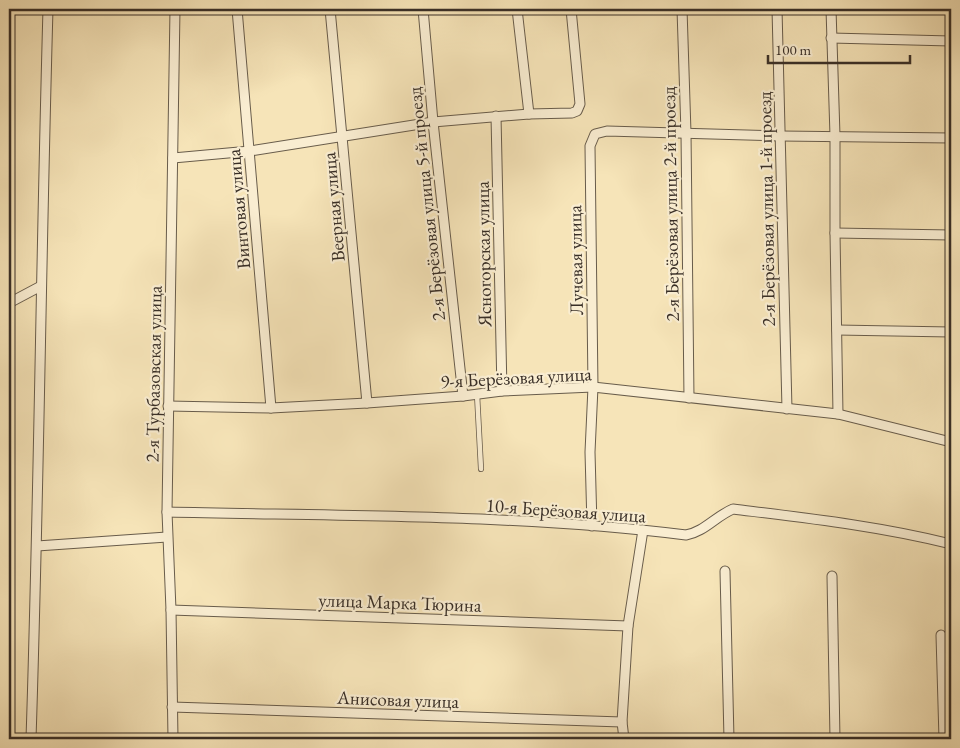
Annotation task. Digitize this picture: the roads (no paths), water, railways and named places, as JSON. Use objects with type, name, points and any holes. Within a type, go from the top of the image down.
[{"type":"street","points":[[31,739],[37,546],[40,286],[48,9]]},
{"type":"street","name":"2-я Турбазовская улица","points":[[175,9],[167,537],[171,610],[172,708],[176,738]]},
{"type":"street","name":"Винтовая улица","points":[[236,9],[250,151],[271,408]]},
{"type":"street","name":"Веерная улица","points":[[330,9],[368,403]]},
{"type":"street","name":"2-я Берёзовая улица 5-й проезд","points":[[423,9],[433,122],[463,396]]},
{"type":"street","points":[[517,9],[529,114]]},
{"type":"street","points":[[173,158],[250,151],[433,122],[496,116],[572,113],[577,110],[580,104],[571,9]]},
{"type":"street","name":"2-я Берёзовая улица 2-й проезд","points":[[682,9],[686,133],[689,398]]},
{"type":"street","name":"2-я Берёзовая улица 1-й проезд","points":[[777,9],[787,409]]},
{"type":"street","points":[[831,9],[836,136],[834,233],[838,414]]},
{"type":"street","points":[[832,38],[951,40]]},
{"type":"street","name":"Ясногорская улица","points":[[496,116],[502,391]]},
{"type":"street","name":"Лучевая улица","points":[[592,526],[590,452],[593,387],[590,146],[596,134],[607,131],[686,133]]},
{"type":"street","points":[[686,133],[951,138]]},
{"type":"street","points":[[834,233],[951,235]]},
{"type":"street","points":[[9,303],[40,286]]},
{"type":"street","points":[[837,330],[951,332]]},
{"type":"street","name":"9-я Берёзовая улица","points":[[168,406],[271,408],[368,403],[463,396],[502,391],[593,387],[838,414],[951,442]]},
{"type":"street","name":"10-я Берёзовая улица","points":[[167,512],[456,519],[592,526],[686,535],[695,534],[722,513],[733,509],[875,527],[951,544]]},
{"type":"street","points":[[624,739],[622,722],[628,626],[643,530]]},
{"type":"street","points":[[37,546],[167,537]]},
{"type":"street","points":[[725,570],[728,739]]},
{"type":"street","points":[[832,576],[835,739]]},
{"type":"street","name":"улица Марка Тюрина","points":[[171,610],[628,626]]},
{"type":"street","points":[[941,635],[944,739]]},
{"type":"street","name":"Анисовая улица","points":[[172,708],[622,722]]},
{"type":"lane","points":[[477,394],[480,469]]}]
